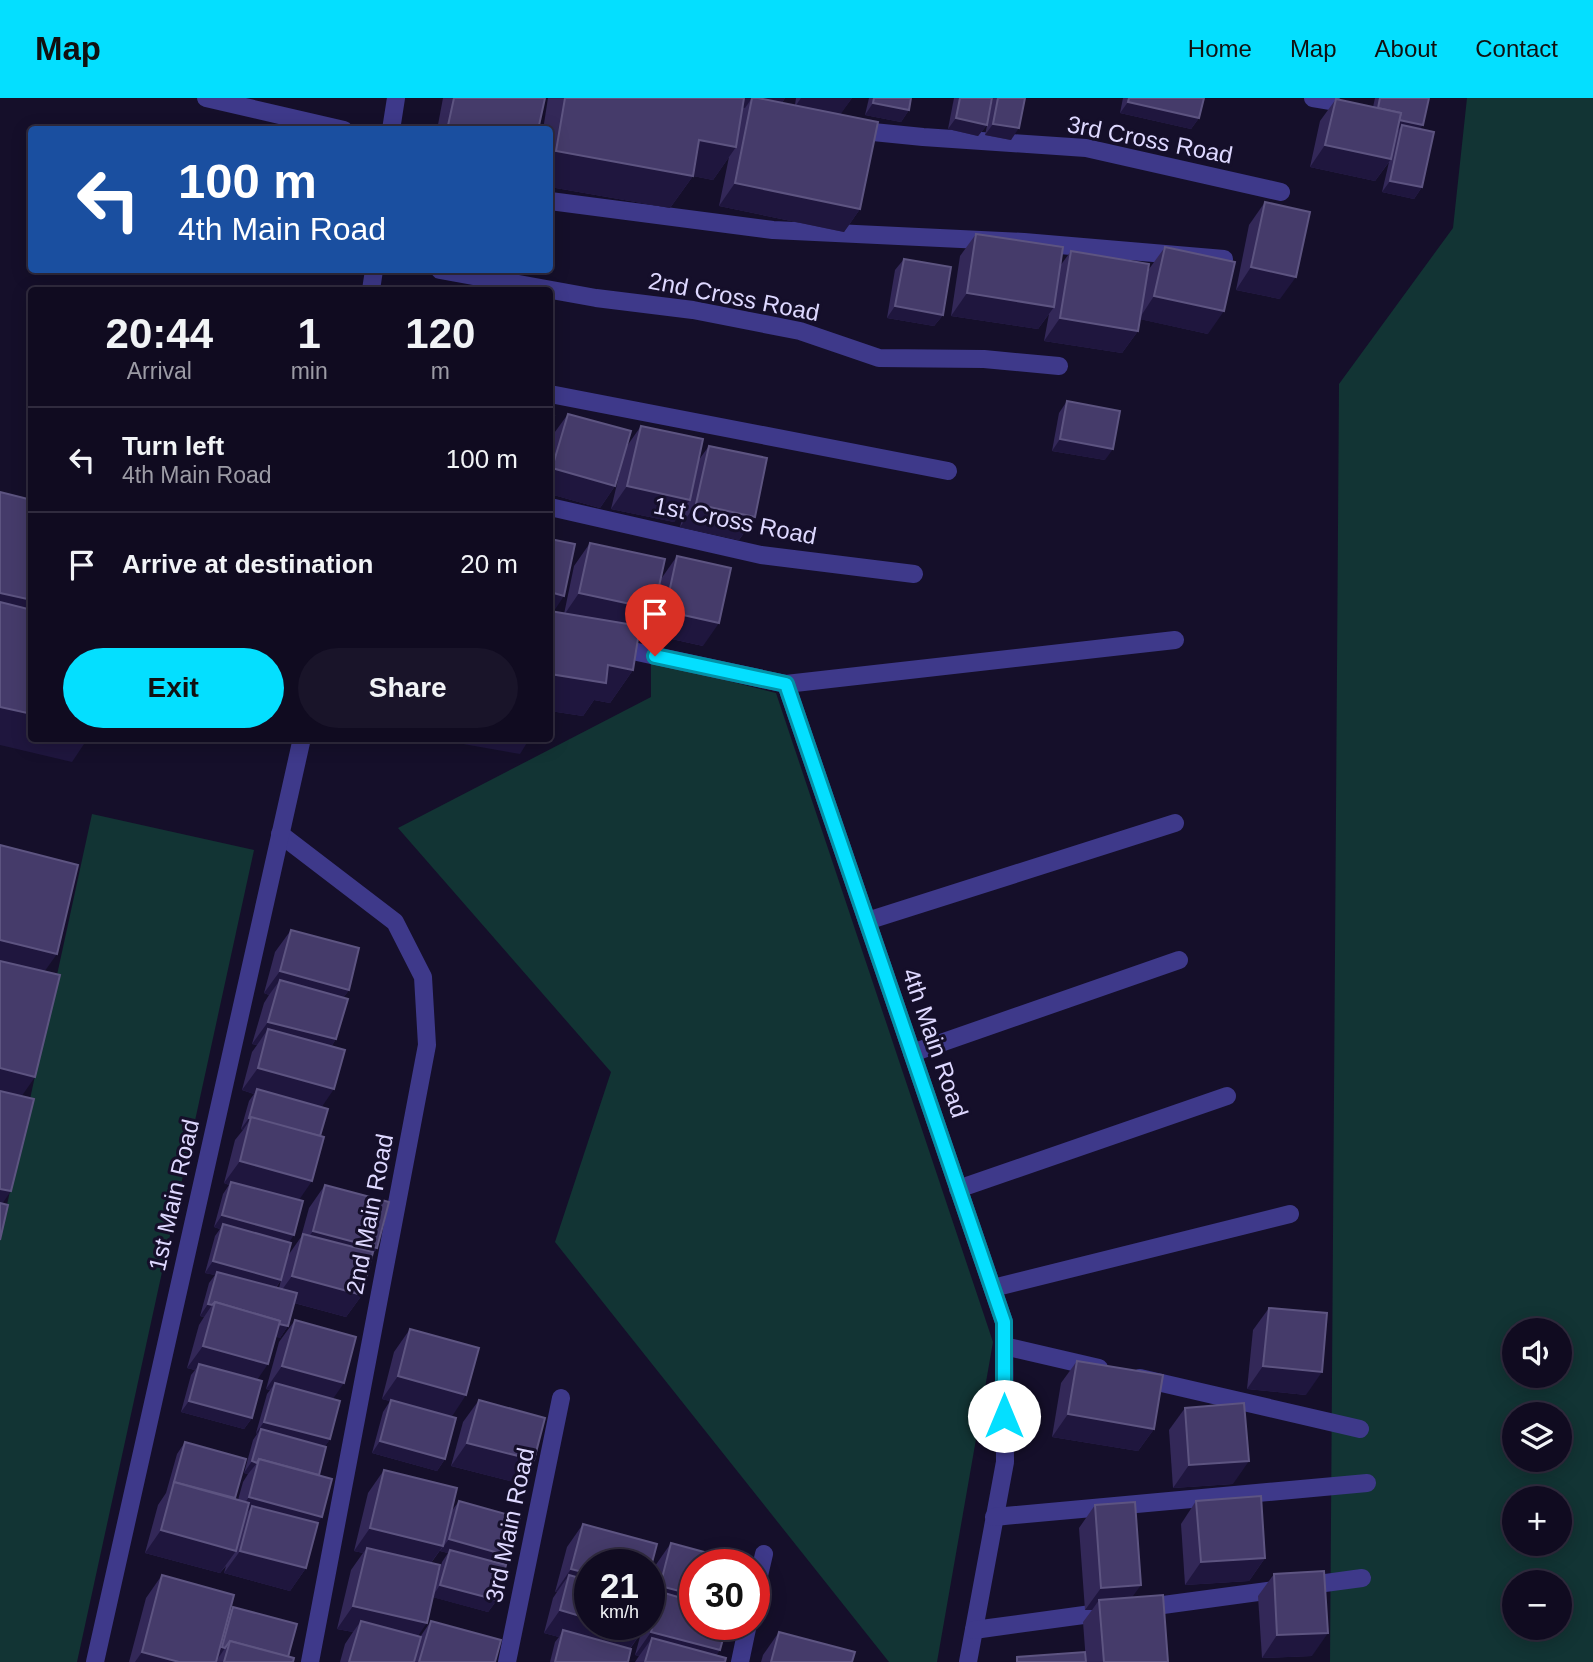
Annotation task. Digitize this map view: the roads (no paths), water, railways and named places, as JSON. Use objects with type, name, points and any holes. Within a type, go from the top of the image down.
[{"type":"street","points":[[206,98],[327,126]]},
{"type":"street","points":[[392,126],[396,98]]},
{"type":"street","points":[[1313,98],[1331,101]]},
{"type":"street","name":"3rd Cross Road","points":[[838,128],[923,137],[1086,148],[1281,192]]},
{"type":"street","points":[[553,201],[773,230],[1024,242],[1224,259]]},
{"type":"street","name":"2nd Cross Road","points":[[457,273],[535,287]]},
{"type":"street","name":"2nd Cross Road","points":[[553,290],[694,310],[800,331],[879,358],[984,359],[1059,366]]},
{"type":"street","points":[[553,395],[948,471]]},
{"type":"street","name":"1st Cross Road","points":[[553,508],[761,555],[914,574]]},
{"type":"street","points":[[602,645],[786,684],[1175,640]]},
{"type":"street","name":"4th Main Road","points":[[786,684],[1004,1322],[1005,1462],[968,1662]]},
{"type":"street","name":"1st Main Road","points":[[95,1662],[301,742]]},
{"type":"street","points":[[867,921],[1175,823]]},
{"type":"street","name":"2nd Main Road","points":[[280,834],[395,922],[423,977],[427,1045],[310,1662]]},
{"type":"street","points":[[912,1053],[1179,960]]},
{"type":"street","points":[[958,1189],[1227,1096]]},
{"type":"street","points":[[993,1288],[1290,1214]]},
{"type":"street","points":[[1004,1346],[1360,1429]]},
{"type":"street","name":"3rd Main Road","points":[[507,1662],[561,1398]]},
{"type":"street","points":[[994,1517],[1367,1483]]},
{"type":"street","points":[[974,1630],[1362,1578]]},
{"type":"street","points":[[740,1662],[745,1640]]}]
